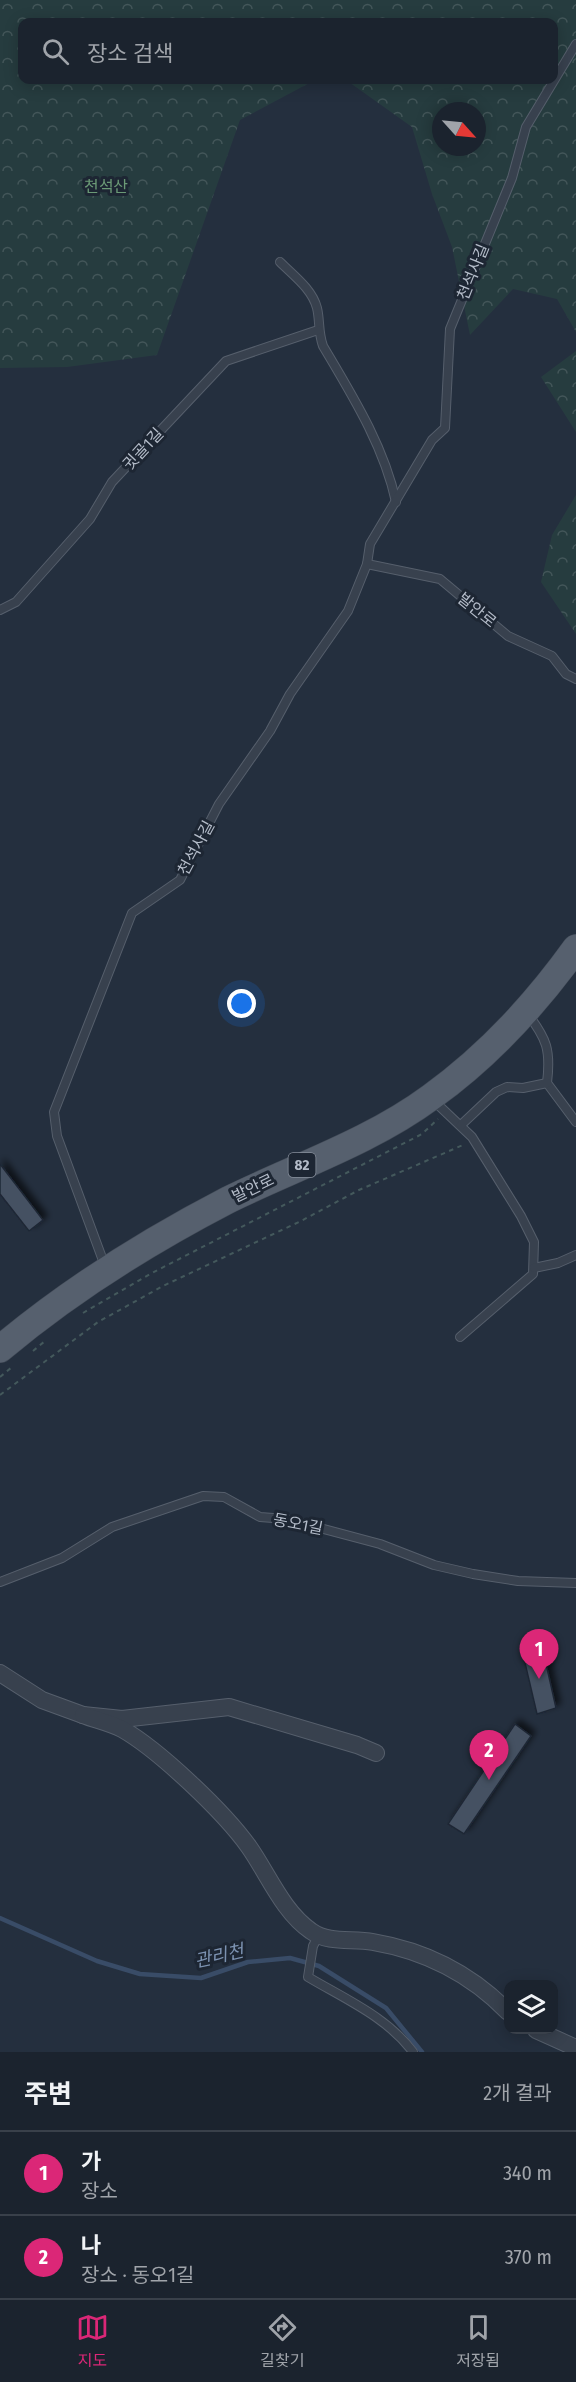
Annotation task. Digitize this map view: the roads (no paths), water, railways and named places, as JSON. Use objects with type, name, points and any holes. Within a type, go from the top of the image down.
[{"type":"main road","name":"발안로","points":[[0,1349],[37,1318],[106,1270],[227,1201],[378,1129],[430,1098],[527,1013],[576,948]]},
{"type":"street","points":[[0,1673],[42,1700],[122,1729],[165,1762],[209,1802],[248,1845],[297,1919],[319,1935],[331,1940],[371,1941],[413,1951],[460,1971],[504,2009]]},
{"type":"street","points":[[83,1715],[122,1719],[229,1707],[357,1745],[376,1753]]},
{"type":"street","points":[[545,2034],[576,2048]]},
{"type":"lane","name":"천석사길","points":[[558,74],[576,44]]},
{"type":"lane","name":"천석사길","points":[[106,1270],[57,1136],[54,1112],[132,913],[180,880],[219,804],[270,731],[290,694],[348,611],[367,564],[370,544],[432,440],[446,428],[450,328],[512,178],[526,127],[552,84]]},
{"type":"lane","points":[[280,262],[308,290],[317,309],[318,330],[323,346],[377,446],[391,479],[396,502]]},
{"type":"lane","name":"귓골1길","points":[[0,610],[16,602],[90,519],[112,482],[226,361],[318,330]]},
{"type":"lane","name":"발안로","points":[[367,564],[440,579],[508,636],[552,656],[566,674],[576,679]]},
{"type":"lane","points":[[527,1013],[546,1038],[550,1060],[547,1083],[576,1122]]},
{"type":"lane","points":[[461,1125],[496,1092],[507,1087],[524,1088],[547,1083]]},
{"type":"lane","points":[[430,1098],[472,1137],[534,1242],[534,1274],[460,1337]]},
{"type":"lane","points":[[534,1268],[558,1263],[576,1255]]},
{"type":"lane","name":"동오1길","points":[[0,1582],[62,1558],[111,1527],[203,1496],[224,1497],[260,1517],[286,1519],[380,1545],[423,1562],[464,1572],[518,1581],[576,1583]]},
{"type":"lane","points":[[319,1935],[312,1954],[308,1977],[380,2019],[402,2036],[413,2052]]},
{"type":"waterway","name":"관리천","points":[[0,1918],[97,1961],[140,1974],[201,1978],[248,1962],[290,1958],[319,1966],[386,2008],[422,2052]]},
{"type":"place","name":"가","points":[[539,1679]]},
{"type":"place","name":"나","points":[[489,1780]]},
{"type":"park label","name":"천석산","points":[[106,186]]}]
